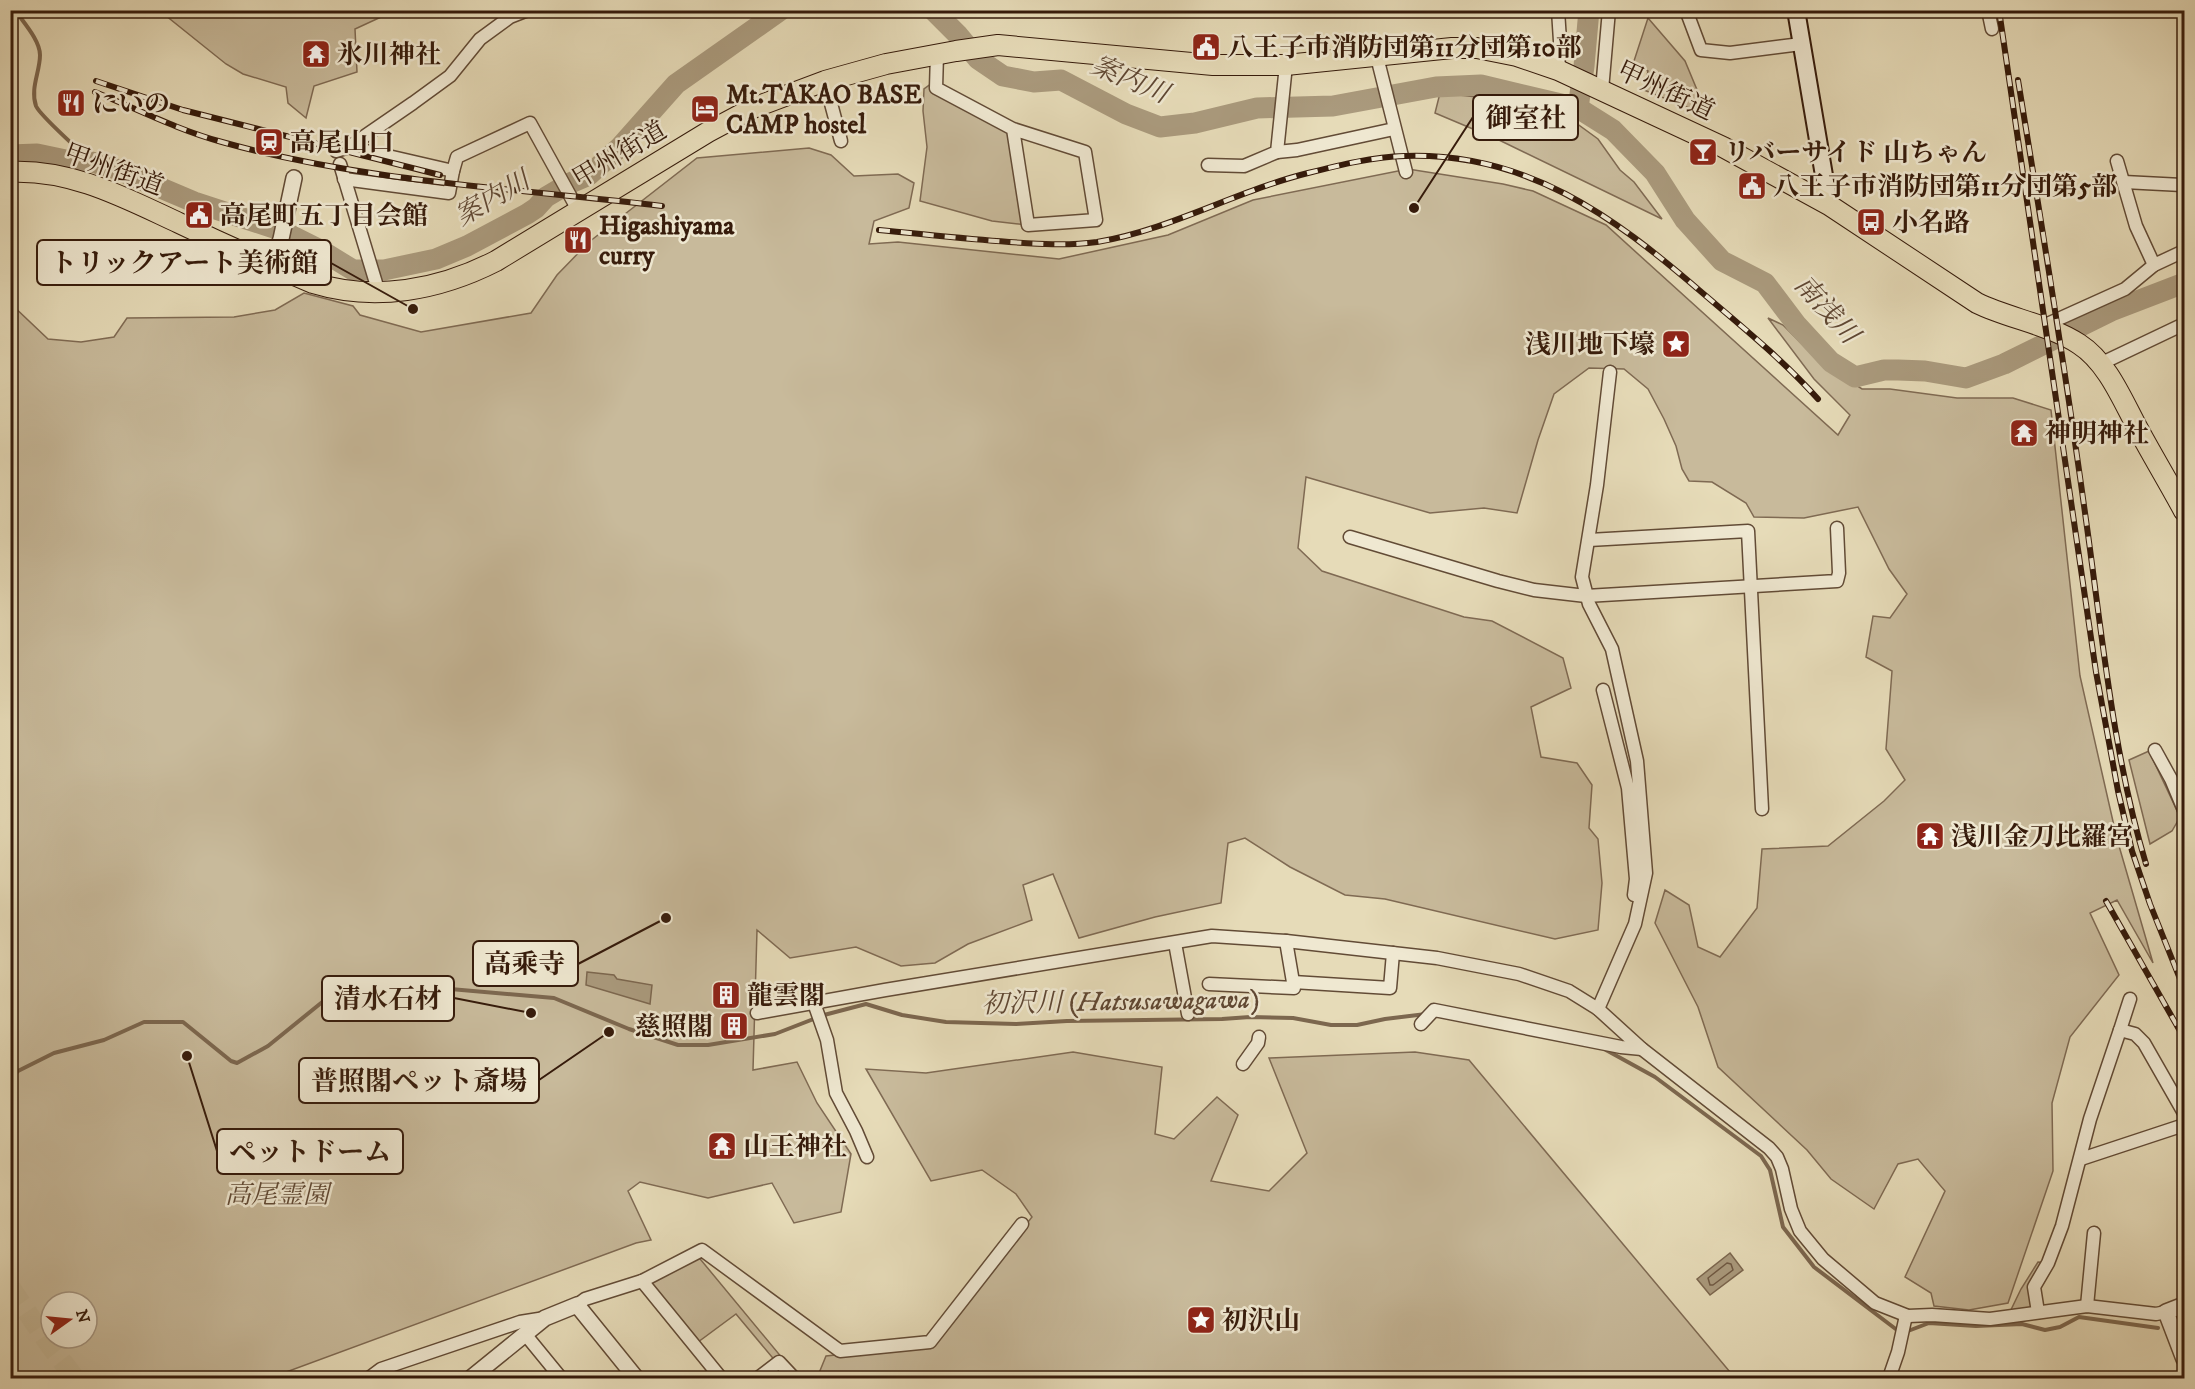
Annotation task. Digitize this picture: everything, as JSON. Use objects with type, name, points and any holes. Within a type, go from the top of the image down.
[{"type":"highway","name":"甲州街道","points":[[10,172],[42,172],[61,175],[100,188],[329,288],[377,288],[399,291],[442,282],[476,271],[496,261],[575,205],[753,108],[825,81],[886,64],[986,46],[1054,49],[1213,65],[1286,65],[1452,48],[1477,48],[1517,56],[1561,72],[1691,130],[1829,205],[1977,303],[2000,315],[2043,326],[2081,345],[2100,364],[2123,401],[2184,511]]},
{"type":"main road","points":[[1796,10],[1829,205]]},
{"type":"street","points":[[336,151],[349,147],[450,76],[480,39],[510,17],[528,10]]},
{"type":"street","points":[[1558,10],[1561,72]]},
{"type":"street","points":[[1599,89],[1609,10]]},
{"type":"street","points":[[1686,10],[1701,50],[1730,53],[1801,44]]},
{"type":"street","points":[[1988,10],[1992,29]]},
{"type":"street","points":[[937,54],[936,88],[1013,129],[1032,133],[1085,152],[1096,219],[1028,225],[1013,129]]},
{"type":"street","points":[[1377,57],[1406,172]]},
{"type":"street","points":[[1277,152],[1286,65]]},
{"type":"street","points":[[825,81],[841,141]]},
{"type":"street","points":[[344,179],[449,193],[458,157],[530,123],[575,205]]},
{"type":"street","points":[[1208,165],[1244,165],[1277,152],[1297,150],[1394,129]]},
{"type":"street","points":[[349,147],[453,171]]},
{"type":"street","points":[[2116,160],[2136,226],[2154,265]]},
{"type":"street","points":[[340,164],[377,288]]},
{"type":"street","points":[[272,265],[287,217],[294,178]]},
{"type":"street","points":[[2124,182],[2182,185]]},
{"type":"street","points":[[2043,326],[2125,289],[2154,265],[2181,252]]},
{"type":"street","points":[[2100,364],[2184,324]]},
{"type":"street","points":[[1598,1009],[1635,924],[1646,873],[1637,761],[1611,649],[1586,596],[1582,577],[1610,372]]},
{"type":"street","points":[[1350,537],[1497,581],[1534,590],[1586,596],[1837,581],[1839,573],[1837,528]]},
{"type":"street","points":[[1588,540],[1748,531],[1762,809]]},
{"type":"street","points":[[1603,690],[1625,771],[1636,879],[1626,928],[1625,947]]},
{"type":"street","points":[[2155,750],[2184,810]]},
{"type":"street","points":[[757,1013],[818,1014],[1212,936],[1286,941],[1437,958],[1519,974],[1569,991],[1598,1009],[1642,1049],[1769,1148],[1777,1157],[1782,1169],[1791,1209],[1800,1231],[1838,1273],[1875,1303],[1906,1318],[1932,1315],[1989,1320],[2087,1306],[2156,1314],[2184,1305]]},
{"type":"street","points":[[1209,984],[1294,988],[1286,941]]},
{"type":"street","points":[[1175,943],[1188,1014]]},
{"type":"street","points":[[1293,982],[1390,988],[1393,953]]},
{"type":"street","points":[[2038,1312],[2034,1287],[2048,1263],[2062,1226],[2090,1119],[2130,999]]},
{"type":"street","points":[[1421,1024],[1434,1010],[1621,1047],[1642,1049]]},
{"type":"street","points":[[818,1014],[827,1040],[836,1093],[867,1157]]},
{"type":"street","points":[[2120,1030],[2134,1034],[2144,1043],[2184,1113]]},
{"type":"street","points":[[1243,1064],[1258,1043],[1258,1037]]},
{"type":"street","points":[[2081,1159],[2184,1125]]},
{"type":"street","points":[[369,1378],[381,1369],[520,1322],[545,1318],[577,1305],[585,1299],[642,1281],[702,1251],[840,1351],[930,1342],[1022,1224]]},
{"type":"street","points":[[2087,1306],[2094,1233]]},
{"type":"street","points":[[642,1281],[721,1378]]},
{"type":"street","points":[[577,1305],[636,1378]]},
{"type":"street","points":[[2166,1312],[2184,1359]]},
{"type":"street","points":[[471,1378],[545,1318]]},
{"type":"street","points":[[1889,1378],[1906,1318]]},
{"type":"street","points":[[525,1334],[561,1378]]},
{"type":"street","points":[[758,1378],[779,1362],[794,1378]]},
{"type":"green space","points":[[160,11],[394,11],[355,29],[357,72],[314,86],[306,118],[288,103],[286,87],[243,74],[226,64]]},
{"type":"green space","points":[[1648,18],[1685,61],[1700,97],[1694,110],[1644,90],[1648,71],[1633,64]]},
{"type":"green space","points":[[935,81],[1013,129],[1028,225],[992,221],[920,201],[927,147],[923,111],[924,89]]},
{"type":"green space","points":[[1440,93],[1496,99],[1569,118],[1598,139],[1620,170],[1634,182],[1662,219],[1499,140],[1435,113]]},
{"type":"green space","name":"高尾霊園","points":[[809,148],[831,155],[854,176],[898,174],[914,183],[909,208],[874,221],[869,244],[898,242],[1059,259],[1168,235],[1253,200],[1408,169],[1533,191],[1606,225],[1838,435],[1850,415],[1814,379],[1768,318],[1783,325],[1818,360],[1862,389],[1890,389],[1957,398],[2013,398],[2051,410],[2080,676],[2117,839],[2153,963],[2117,900],[2090,913],[2119,975],[2070,1037],[2052,1103],[2053,1171],[2008,1303],[1969,1310],[1934,1306],[1931,1293],[1905,1277],[1945,1191],[1918,1159],[1898,1164],[1874,1209],[1831,1179],[1807,1150],[1718,1067],[1698,1007],[1655,923],[1665,890],[1689,905],[1698,947],[1720,957],[1757,908],[1762,849],[1828,846],[1884,801],[1905,780],[1886,749],[1892,671],[1866,657],[1873,616],[1890,618],[1907,594],[1889,569],[1858,507],[1804,518],[1754,517],[1746,503],[1712,482],[1689,481],[1682,469],[1676,446],[1664,419],[1648,389],[1624,369],[1589,368],[1554,394],[1517,513],[1484,508],[1430,513],[1306,477],[1298,548],[1322,571],[1464,617],[1492,621],[1563,658],[1571,688],[1531,707],[1541,757],[1577,763],[1592,785],[1589,828],[1598,839],[1602,883],[1598,930],[1555,939],[1385,899],[1345,895],[1290,867],[1245,838],[1228,843],[1221,903],[1155,917],[1079,938],[1053,874],[1023,885],[1032,920],[968,944],[935,963],[901,966],[856,947],[790,958],[757,930],[753,1070],[797,1062],[817,1103],[851,1154],[841,1212],[794,1223],[772,1183],[708,1198],[640,1182],[628,1191],[651,1240],[636,1243],[270,1378],[11,1378],[10,303],[48,339],[81,342],[114,337],[127,318],[234,317],[275,310],[304,293],[353,306],[360,315],[421,332],[531,313],[557,275],[589,242],[697,158]]},
{"type":"green space","points":[[2149,751],[2180,817],[2172,831],[2150,844],[2129,760]]},
{"type":"green space","points":[[1073,1052],[1162,1067],[1155,1134],[1174,1139],[1217,1097],[1238,1115],[1211,1181],[1269,1191],[1307,1153],[1269,1058],[1415,1052],[1469,1060],[1735,1378],[817,1378],[826,1356],[932,1345],[1032,1217],[1016,1194],[982,1170],[931,1181],[866,1069],[926,1073]]},
{"type":"green space","points":[[696,1254],[783,1359],[777,1363],[736,1314],[694,1345],[642,1281]]},
{"type":"green space","points":[[2038,1262],[2048,1263],[2034,1287],[2038,1312],[2007,1318],[2021,1289]]},
{"type":"water","points":[[587,972],[614,975],[617,979],[652,985],[650,1004],[586,985]]},
{"type":"water","points":[[1730,1253],[1743,1270],[1710,1295],[1697,1279]]},
{"type":"waterway","points":[[15,10],[34,37],[39,49],[40,61],[34,93],[36,106],[92,162]]},
{"type":"waterway","name":"案内川","points":[[10,155],[37,154],[75,162],[92,162],[116,169],[194,202],[280,230],[353,270],[384,270],[436,259],[467,246],[527,214],[546,197],[568,184],[589,175],[620,147],[676,84],[781,10]]},
{"type":"waterway","name":"南浅川","points":[[933,10],[978,59],[1003,76],[1034,82],[1061,80],[1126,114],[1160,127],[1195,123],[1257,108],[1333,106],[1436,87],[1481,85],[1578,108],[1613,130],[1655,173],[1685,220],[1722,261],[1765,283],[1796,324],[1831,362],[1855,377],[1884,370],[1898,370],[1925,371],[1966,378],[2004,364],[2111,311],[2184,283]]},
{"type":"waterway","name":"南浅川","points":[[1578,108],[1589,10]]},
{"type":"waterway","points":[[2184,238],[2181,247],[2184,264]]},
{"type":"waterway","name":"初沢川 (Hatsusawagawa)","points":[[10,1079],[18,1071],[54,1053],[104,1040],[144,1022],[183,1022],[231,1061],[237,1063],[268,1046],[326,999],[349,990],[439,988],[554,998],[629,1029],[678,1045],[708,1045],[775,1034],[824,1015],[866,1004],[902,1015],[946,1022],[1016,1024],[1250,1017],[1293,1018],[1331,1025],[1357,1025],[1426,1014]]},
{"type":"waterway","name":"初沢川 (Hatsusawagawa)","points":[[1606,1050],[1655,1077],[1761,1156],[1770,1170],[1783,1227],[1814,1267],[1897,1330],[1908,1331],[1929,1323],[1976,1326],[2022,1324],[2045,1330],[2060,1327],[2079,1317],[2158,1328]]},
{"type":"tunnel","points":[[10,1287],[75,1378]]},
{"type":"railway","points":[[1999,10],[2096,672],[2118,791],[2132,851],[2150,904],[2184,989]]},
{"type":"railway","points":[[2018,80],[2070,410],[2117,737],[2146,864]]},
{"type":"railway","points":[[96,81],[183,110],[440,175]]},
{"type":"railway","points":[[95,92],[190,132],[222,142],[330,166],[440,182],[662,206]]},
{"type":"railway","points":[[879,230],[1020,243],[1097,242],[1151,229],[1281,181],[1356,162],[1405,156],[1449,158],[1490,165],[1529,177],[1565,194],[1634,237],[1760,343],[1818,399]]},
{"type":"railway","points":[[2106,901],[2184,1038]]},
{"type":"place","name":"八王子市消防団第11分団第10部","points":[[1206,47]]},
{"type":"place","name":"氷川神社","points":[[316,54]]},
{"type":"place","name":"にいの","points":[[71,103]]},
{"type":"place","name":"Mt.TAKAO BASE CAMP hostel","points":[[705,109]]},
{"type":"place","name":"高尾山口","points":[[269,142]]},
{"type":"place","name":"リバーサイド 山ちゃん","points":[[1703,152]]},
{"type":"place","name":"八王子市消防団第11分団第5部","points":[[1752,186]]},
{"type":"place","name":"御室社","points":[[1414,208]]},
{"type":"place","name":"高尾町五丁目会館","points":[[199,215]]},
{"type":"place","name":"小名路","points":[[1871,222]]},
{"type":"place","name":"Higashiyama curry","points":[[578,240]]},
{"type":"place","name":"トリックアート美術館","points":[[413,309]]},
{"type":"place","name":"浅川地下壕","points":[[1676,344]]},
{"type":"place","name":"神明神社","points":[[2024,433]]},
{"type":"place","name":"浅川金刀比羅宮","points":[[1930,836]]},
{"type":"place","name":"高乘寺","points":[[666,918]]},
{"type":"place","name":"龍雲閣","points":[[726,995]]},
{"type":"place","name":"清水石材","points":[[531,1013]]},
{"type":"place","name":"慈照閣","points":[[734,1026]]},
{"type":"place","name":"普照閣ペット斎場","points":[[609,1032]]},
{"type":"place","name":"ペットドーム","points":[[187,1056]]},
{"type":"place","name":"山王神社","points":[[722,1146]]},
{"type":"place","name":"初沢山","points":[[1201,1320]]}]
